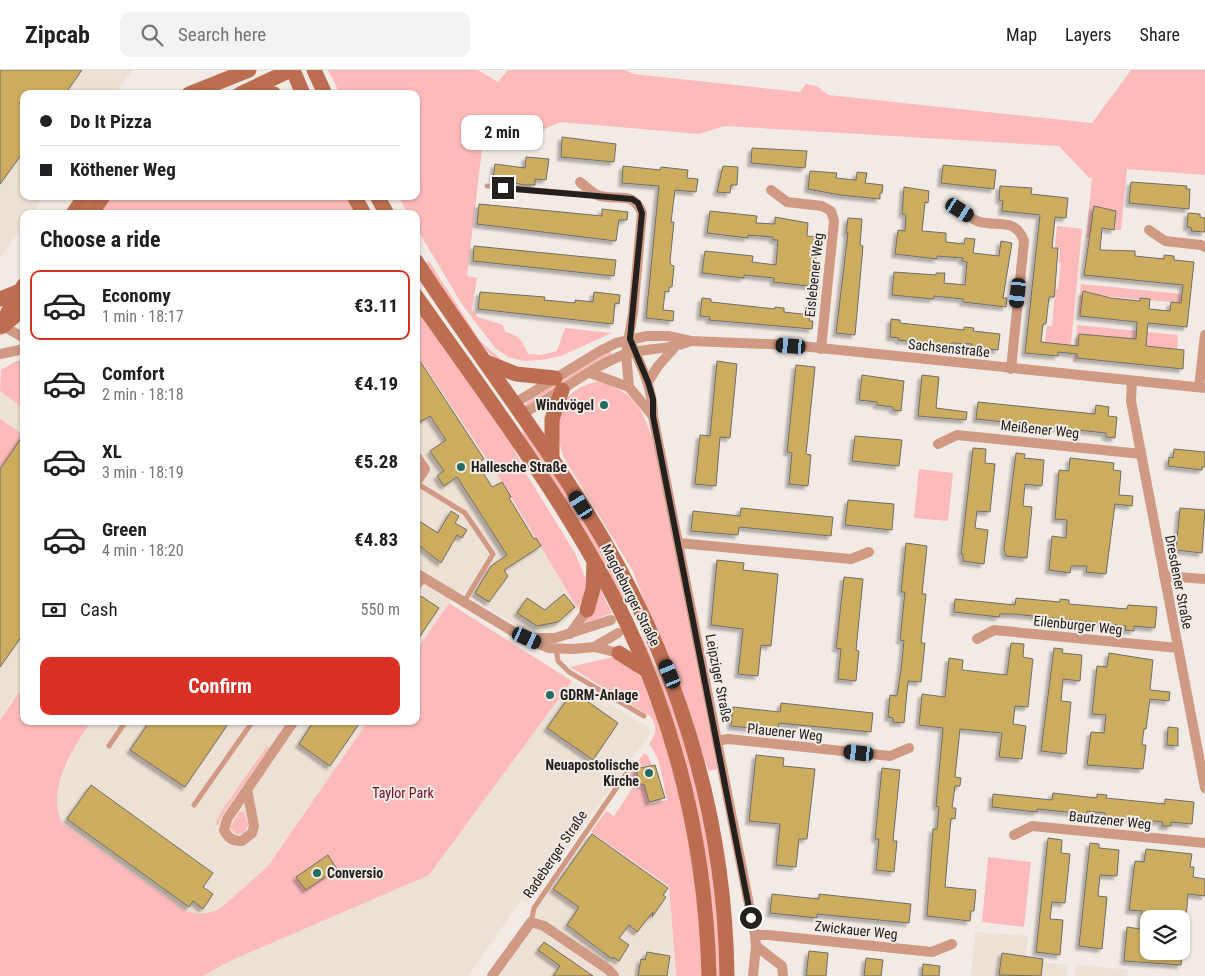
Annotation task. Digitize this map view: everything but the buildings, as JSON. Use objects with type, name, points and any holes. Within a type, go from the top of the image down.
[{"type":"main road","points":[[199,90],[248,70]]},
{"type":"main road","points":[[249,90],[292,70],[301,90]]},
{"type":"main road","points":[[314,70],[322,90]]},
{"type":"main road","name":"Magdeburger Straße","points":[[420,267],[552,458],[601,536],[643,615],[670,674],[699,764],[712,821],[722,882],[727,976]]},
{"type":"main road","points":[[0,299],[20,289]]},
{"type":"main road","points":[[1,327],[20,291]]},
{"type":"main road","name":"Magdeburger Straße","points":[[420,302],[502,419],[594,562],[620,624],[646,670],[668,728],[694,829],[704,899],[709,976]]},
{"type":"main road","points":[[1,327],[20,311]]},
{"type":"main road","points":[[485,362],[516,374],[558,384],[552,419],[552,458]]},
{"type":"main road","points":[[502,419],[518,409]]},
{"type":"main road","points":[[587,610],[593,589],[594,562]]},
{"type":"main road","points":[[620,624],[643,615]]},
{"type":"main road","points":[[619,653],[646,670]]},
{"type":"street","points":[[580,182],[597,195],[632,199],[638,203],[642,213],[630,339],[629,387]]},
{"type":"street","name":"Eislebener Weg","points":[[771,190],[786,202],[822,206],[831,211],[834,221],[821,349]]},
{"type":"street","points":[[960,210],[977,221],[1012,226],[1020,231],[1024,241],[1011,369]]},
{"type":"street","points":[[1149,230],[1165,241],[1202,245],[1205,247]]},
{"type":"street","points":[[1,327],[20,336]]},
{"type":"street","points":[[1202,388],[1205,335]]},
{"type":"street","name":"Sachsenstraße","points":[[518,409],[558,384],[600,351],[630,339],[647,336],[668,336],[691,341],[757,343],[1202,388]]},
{"type":"street","name":"Sachsenstraße","points":[[518,409],[558,384],[590,373],[608,361],[630,353],[674,348],[691,341]]},
{"type":"street","points":[[648,382],[658,366],[674,348]]},
{"type":"street","points":[[0,354],[20,350]]},
{"type":"street","name":"Leipziger Straße","points":[[630,353],[648,382],[653,399],[653,416],[755,935],[756,946],[753,976]]},
{"type":"street","name":"Leipziger Straße","points":[[590,373],[612,379],[629,387],[653,416]]},
{"type":"street","name":"Dresdener Straße","points":[[1132,381],[1131,401],[1140,454],[1178,648],[1201,744],[1205,788]]},
{"type":"street","name":"Meißener Weg","points":[[938,444],[957,434],[1140,454]]},
{"type":"street","points":[[420,462],[425,469],[420,477]]},
{"type":"street","points":[[679,543],[851,560],[869,552]]},
{"type":"street","points":[[420,576],[527,638],[556,649],[594,647],[619,653]]},
{"type":"street","points":[[1164,576],[1205,579]]},
{"type":"street","points":[[570,634],[587,610]]},
{"type":"street","points":[[527,638],[556,638],[620,624]]},
{"type":"street","points":[[594,647],[620,624]]},
{"type":"street","name":"Eilenburger Weg","points":[[977,639],[994,630],[1178,648]]},
{"type":"street","points":[[247,790],[254,826],[252,833],[242,842],[233,841],[224,830],[227,819],[291,725]]},
{"type":"street","name":"Plauener Weg","points":[[717,741],[728,739],[890,756],[909,748]]},
{"type":"street","name":"Bautzener Weg","points":[[1014,835],[1032,826],[1205,843]]},
{"type":"street","points":[[531,922],[544,926],[609,970],[614,976]]},
{"type":"street","name":"Radeberger Straße","points":[[492,976],[531,922]]},
{"type":"street","name":"Zwickauer Weg","points":[[755,935],[932,952],[952,944]]},
{"type":"street","points":[[756,946],[782,966],[783,976]]},
{"type":"lane","points":[[487,186],[597,195]]},
{"type":"lane","points":[[420,485],[465,513],[493,554],[464,602]]},
{"type":"lane","points":[[556,638],[558,661],[569,672],[644,716]]},
{"type":"lane","points":[[109,746],[123,725]]},
{"type":"lane","points":[[194,806],[250,725]]},
{"type":"lane","name":"Radeberger Straße","points":[[531,922],[534,908],[626,774]]},
{"type":"shaded area","points":[[0,70],[132,70],[119,90],[20,90],[20,200],[41,200],[34,210],[20,210],[20,230],[0,258]]},
{"type":"shaded area","points":[[420,359],[502,482],[578,609],[560,626],[539,632],[517,625],[458,590],[420,645]]},
{"type":"shaded area","points":[[0,391],[20,406],[20,691],[0,719]]},
{"type":"shaded area","points":[[572,681],[649,728],[650,734],[528,903],[522,899],[468,976],[202,976],[230,961],[429,875]]},
{"type":"shaded area","points":[[88,725],[365,725],[268,866],[222,907],[211,912],[199,914],[186,911],[62,823],[56,812],[55,803],[59,785],[76,743]]},
{"type":"shaded area","points":[[591,832],[669,886],[675,976],[498,976],[526,937],[536,910]]},
{"type":"shaded area","points":[[975,932],[1028,936],[1025,960],[1068,965],[1066,976],[971,976]]},
{"type":"shaded area","points":[[1076,964],[1128,970],[1127,976],[1075,976]]},
{"type":"green space","points":[[328,70],[478,70],[498,82],[508,70],[626,70],[633,74],[800,92],[806,84],[817,86],[828,95],[1092,123],[1131,70],[1205,70],[1205,175],[1127,169],[1121,230],[1114,230],[1116,211],[1094,206],[1091,238],[1086,238],[1092,177],[1089,178],[1059,146],[725,126],[699,134],[560,122],[529,136],[484,132],[467,276],[477,278],[472,310],[478,317],[503,325],[505,332],[520,339],[528,354],[541,355],[557,351],[565,328],[612,333],[561,356],[524,361],[508,357],[495,348],[463,306],[420,234],[420,210],[406,210],[400,200],[420,200],[420,90],[338,90]]},
{"type":"green space","points":[[107,200],[349,200],[356,210],[101,210]]},
{"type":"green space","points":[[1057,226],[1082,229],[1071,345],[1045,342],[1047,326],[1052,326],[1055,289],[1058,289],[1061,263],[1059,262],[1060,248],[1055,247]]},
{"type":"green space","points":[[429,261],[480,341],[503,361],[502,364],[478,343],[425,264]]},
{"type":"green space","points":[[1081,284],[1182,294],[1181,303],[1092,295],[1092,292],[1083,291],[1080,316],[1078,316]]},
{"type":"green space","points":[[420,313],[508,438],[527,475],[575,553],[585,577],[586,593],[578,609],[502,482],[420,359]]},
{"type":"green space","points":[[1077,325],[1178,335],[1177,349],[1144,345],[1136,335],[1136,341],[1079,335],[1076,362],[1074,361]]},
{"type":"green space","points":[[610,351],[612,354],[526,407],[524,406],[532,397]]},
{"type":"green space","points":[[20,360],[20,406],[0,391],[1,370]]},
{"type":"green space","points":[[602,381],[622,391],[635,402],[644,417],[652,438],[717,769],[709,771],[633,571],[564,458],[558,431],[558,419],[561,408],[567,398],[576,390]]},
{"type":"green space","points":[[0,419],[20,432],[20,440],[0,468]]},
{"type":"green space","points":[[521,424],[574,503],[625,593],[627,607],[624,608],[525,442]]},
{"type":"green space","points":[[919,469],[953,473],[948,521],[914,518]]},
{"type":"green space","points":[[598,585],[612,613],[584,624],[594,607]]},
{"type":"green space","name":"Taylor Park","points":[[449,603],[572,681],[429,875],[230,961],[202,976],[0,976],[0,720],[20,691],[20,725],[89,725],[70,756],[59,783],[57,797],[62,823],[186,911],[199,914],[211,912],[222,907],[268,866],[365,725],[420,725],[420,645]]},
{"type":"green space","points":[[636,633],[640,634],[645,642],[662,681],[688,747],[696,774],[712,860],[721,976],[714,976],[711,907]]},
{"type":"green space","points":[[613,657],[631,667],[647,687],[676,783],[696,880],[700,913],[703,976],[676,976],[669,886],[591,832],[606,811],[614,816],[635,784],[636,781],[628,775],[644,753],[648,756],[652,765],[637,769],[640,785],[644,784],[649,804],[667,800],[659,763],[649,744],[656,730],[650,716],[570,667]]},
{"type":"green space","points":[[267,746],[269,748],[221,817],[218,825],[215,825],[219,815]]},
{"type":"green space","points":[[239,812],[244,812],[248,825],[244,833],[236,834],[230,828]]},
{"type":"green space","points":[[988,857],[1031,862],[1024,927],[982,922]]},
{"type":"place","name":"Windvögel","points":[[604,405]]},
{"type":"place","name":"Hallesche Straße","points":[[461,467]]},
{"type":"place","name":"GDRM-Anlage","points":[[550,695]]},
{"type":"place","name":"Neuapostolische Kirche","points":[[649,773]]},
{"type":"place","name":"Conversio","points":[[317,873]]},
{"type":"route","points":[[503,188],[632,199],[638,203],[642,213],[630,339],[653,399],[653,416],[669,487],[751,918]]}]
